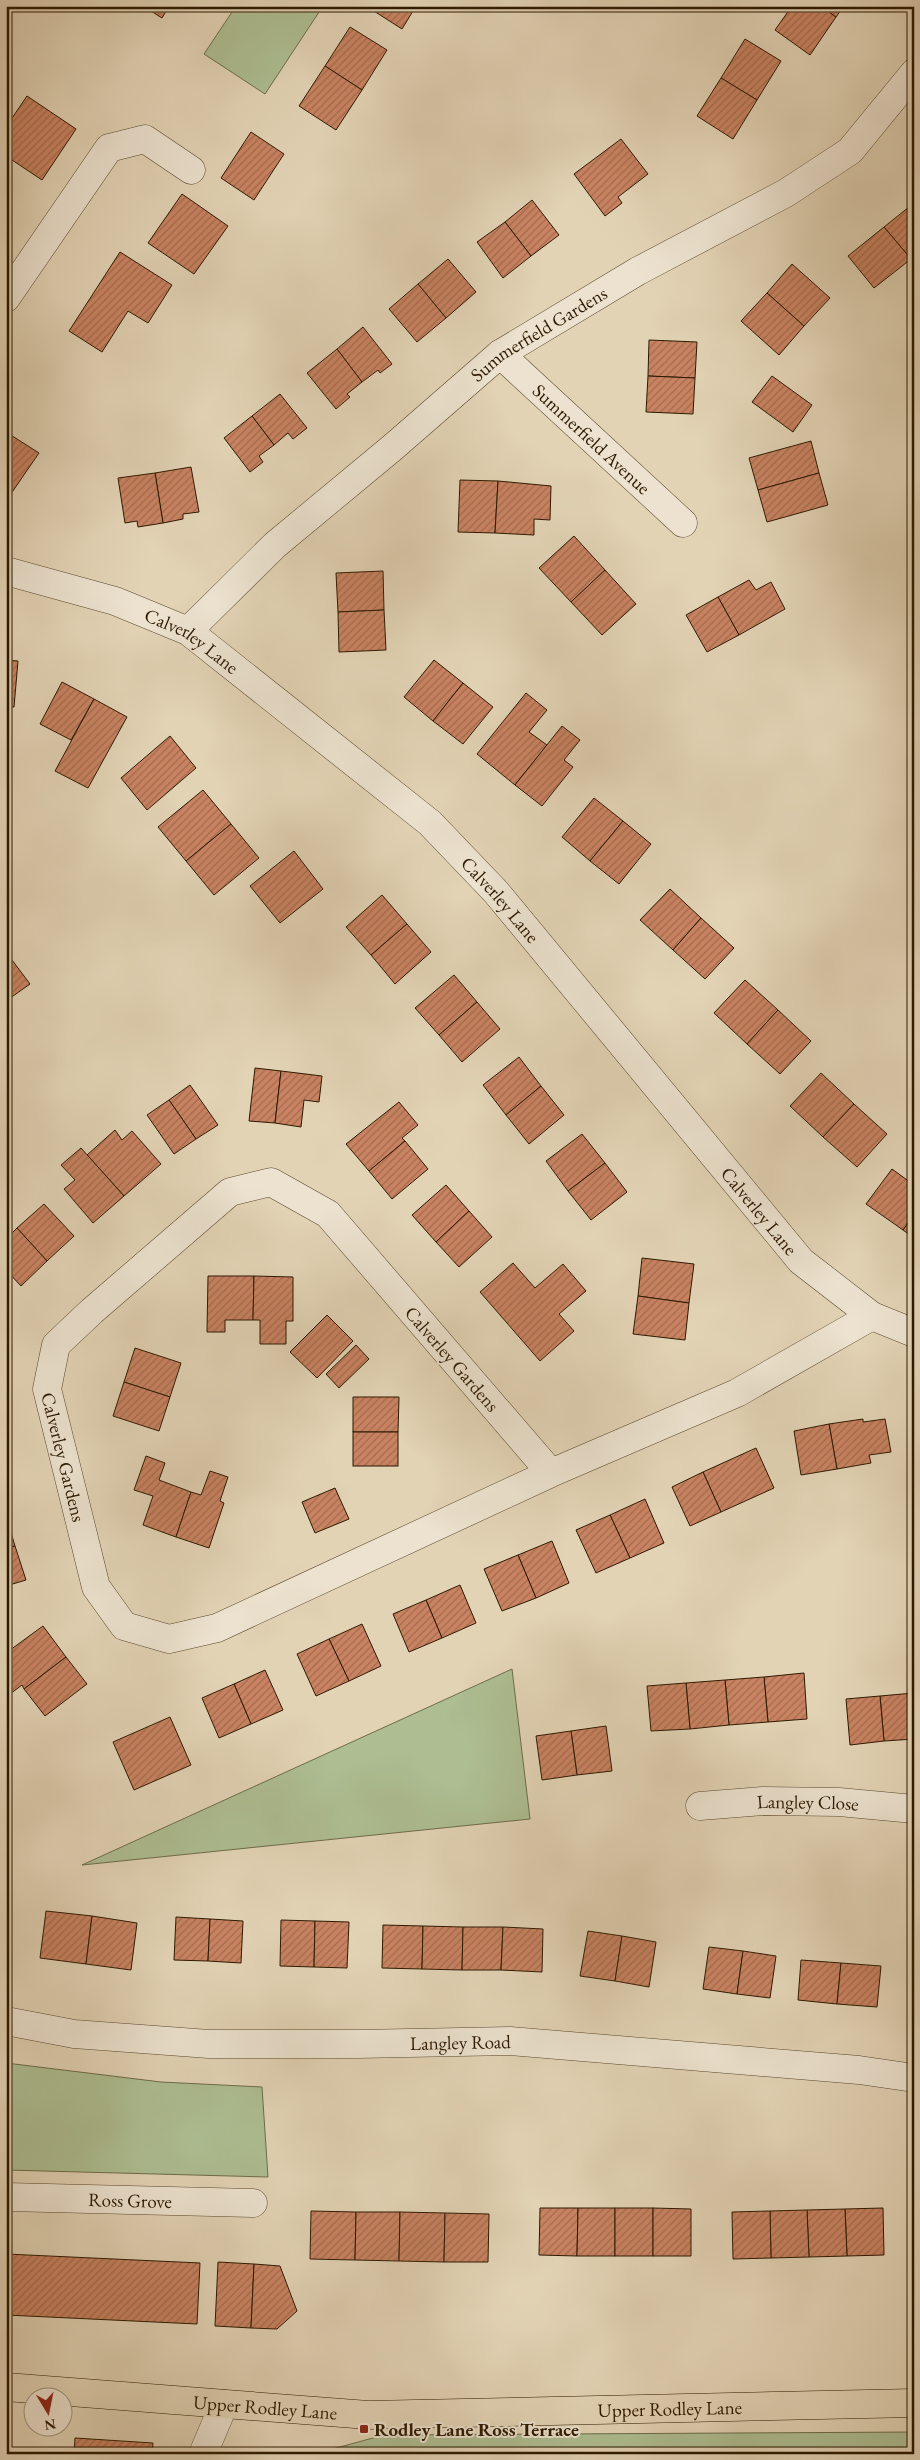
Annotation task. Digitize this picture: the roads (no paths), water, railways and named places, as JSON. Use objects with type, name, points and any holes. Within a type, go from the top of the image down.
[{"type":"main road","name":"Upper Rodley Lane","points":[[6,2387],[368,2415],[914,2403]]},
{"type":"street","name":"Summerfield Gardens","points":[[188,631],[275,545],[392,448],[500,354],[638,271],[786,193],[850,151],[914,73]]},
{"type":"street","points":[[6,298],[109,148],[145,139],[191,170]]},
{"type":"street","name":"Summerfield Avenue","points":[[500,354],[683,523]]},
{"type":"street","name":"Calverley Lane","points":[[6,571],[115,601],[188,631],[430,823],[496,892],[801,1262],[872,1316],[914,1333]]},
{"type":"street","name":"Calverley Gardens","points":[[551,1473],[328,1214],[271,1182],[230,1192],[92,1311],[56,1345],[47,1389],[96,1587],[124,1626],[169,1639],[217,1628],[551,1473],[737,1393],[872,1316]]},
{"type":"street","name":"Langley Close","points":[[700,1806],[763,1801],[839,1802],[914,1809]]},
{"type":"street","name":"Langley Road","points":[[6,2021],[74,2034],[209,2044],[510,2041],[859,2070],[914,2078]]},
{"type":"street","name":"Ross Grove","points":[[6,2197],[254,2203]]},
{"type":"street","points":[[203,2454],[224,2404]]},
{"type":"place","name":"Rodley Lane Ross Terrace","points":[[364,2429]]}]
